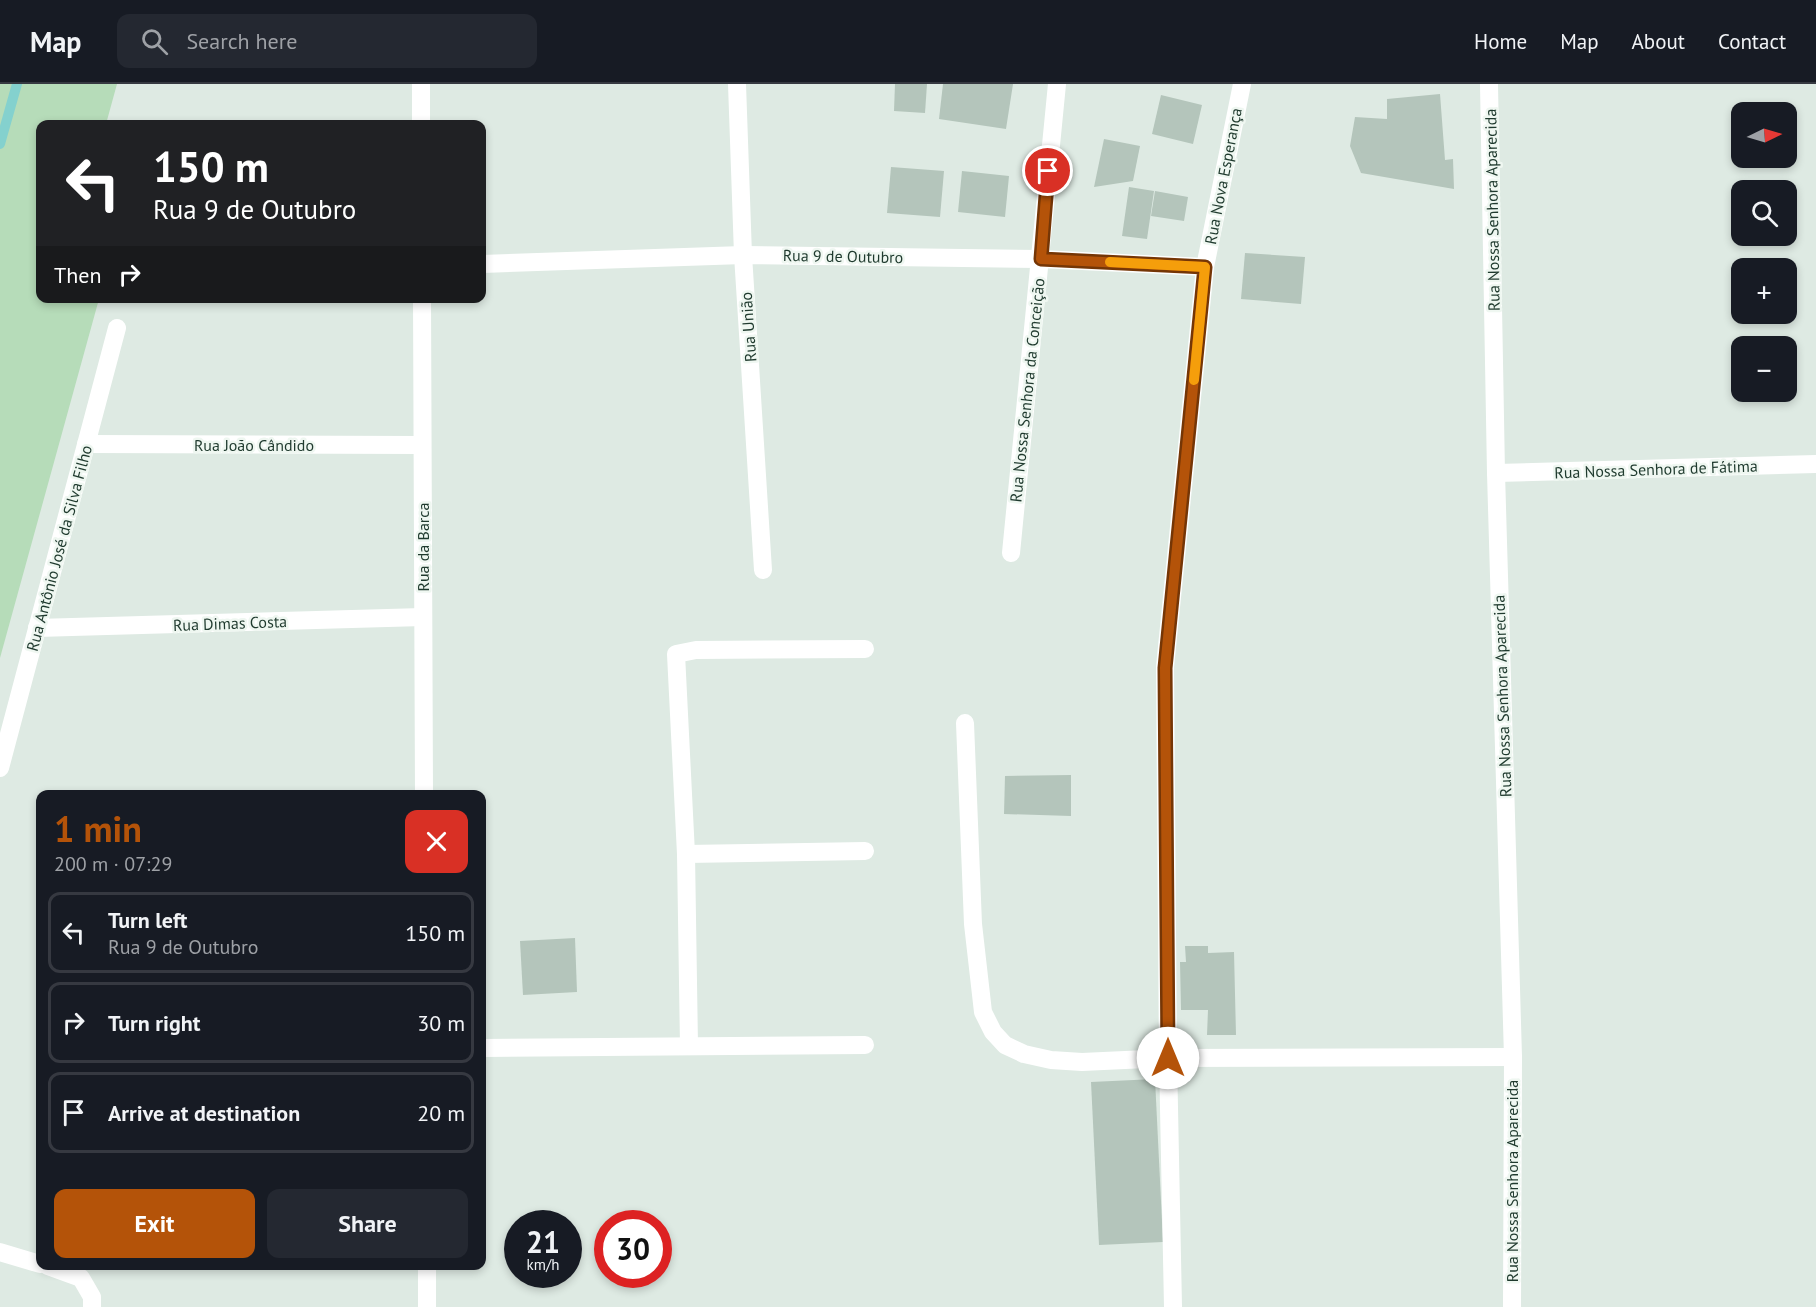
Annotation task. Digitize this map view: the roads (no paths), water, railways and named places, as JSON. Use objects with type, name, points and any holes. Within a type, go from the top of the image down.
[{"type":"street","points":[[421,84],[421,120]]},
{"type":"street","name":"Rua União","points":[[736,84],[743,255],[763,570]]},
{"type":"street","name":"Rua Nossa Senhora da Conceição","points":[[1011,554],[1056,84]]},
{"type":"street","name":"Rua Nova Esperança","points":[[1168,1058],[1165,668],[1205,267],[1242,84]]},
{"type":"street","name":"Rua Nossa Senhora Aparecida","points":[[1489,84],[1496,473],[1512,1057],[1512,1307]]},
{"type":"street","name":"Rua 9 de Outubro","points":[[486,264],[743,255],[1041,259],[1205,267]]},
{"type":"street","name":"Rua da Barca","points":[[422,303],[424,790]]},
{"type":"street","name":"Rua Antônio José da Silva Filho","points":[[0,768],[117,328]]},
{"type":"street","name":"Rua João Cândido","points":[[86,444],[422,445]]},
{"type":"street","name":"Rua Nossa Senhora de Fátima","points":[[1496,473],[1816,464]]},
{"type":"street","name":"Rua Dimas Costa","points":[[37,628],[423,617]]},
{"type":"street","points":[[689,1046],[686,854],[676,654],[696,650],[864,649]]},
{"type":"street","points":[[965,723],[973,924],[983,1012],[993,1032],[1005,1045],[1024,1054],[1051,1060],[1082,1062],[1168,1058],[1512,1057]]},
{"type":"street","points":[[686,854],[865,851]]},
{"type":"street","points":[[486,1048],[865,1045]]},
{"type":"street","points":[[1168,1058],[1173,1307]]},
{"type":"street","points":[[0,1252],[36,1263]]},
{"type":"street","points":[[59,1270],[81,1278],[87,1287],[92,1307]]},
{"type":"street","points":[[427,1270],[427,1307]]},
{"type":"waterway","points":[[0,144],[17,84]]}]
